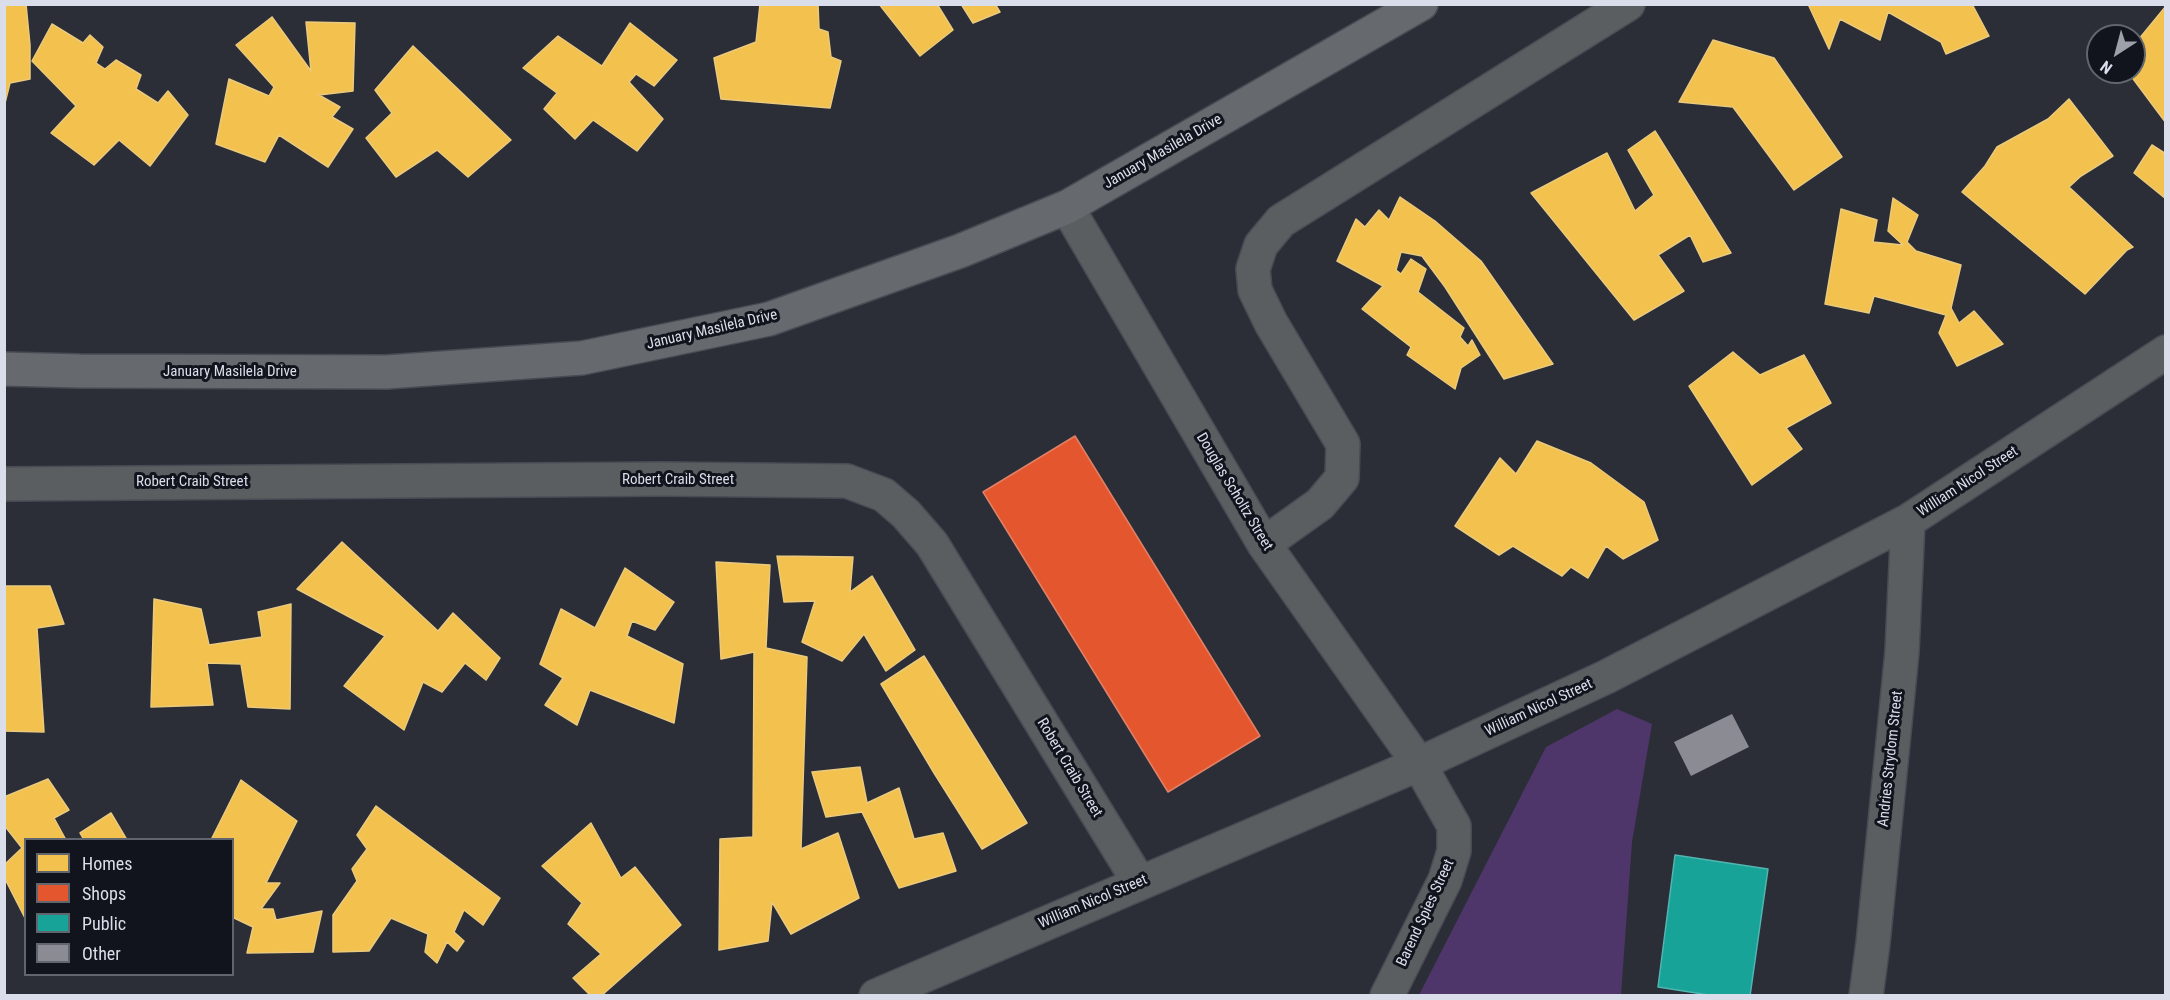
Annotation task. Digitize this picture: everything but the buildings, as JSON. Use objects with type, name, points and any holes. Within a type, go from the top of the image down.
[{"type":"main road","name":"January Masilela Drive","points":[[4,369],[80,372],[387,372],[582,358],[769,319],[960,251],[1067,207],[1421,4]]},
{"type":"street","points":[[1264,544],[1320,504],[1342,478],[1343,444],[1270,323],[1255,290],[1253,269],[1261,245],[1281,221],[1628,4]]},
{"type":"street","name":"Douglas Scholtz Street","points":[[1067,207],[1264,544],[1419,764]]},
{"type":"street","name":"William Nicol Street","points":[[876,996],[1419,764],[1606,677],[1908,521],[2166,352]]},
{"type":"street","name":"Robert Craib Street","points":[[4,484],[651,479],[847,481],[884,495],[906,514],[932,544],[1139,882]]},
{"type":"street","name":"Andries Strydom Street","points":[[1866,996],[1902,652],[1908,521]]},
{"type":"street","name":"Barend Spies Street","points":[[1387,996],[1445,880],[1454,851],[1454,826],[1419,764]]},
{"type":"shaded area","points":[[1617,709],[1652,724],[1632,842],[1621,995],[1419,995],[1546,747]]}]
